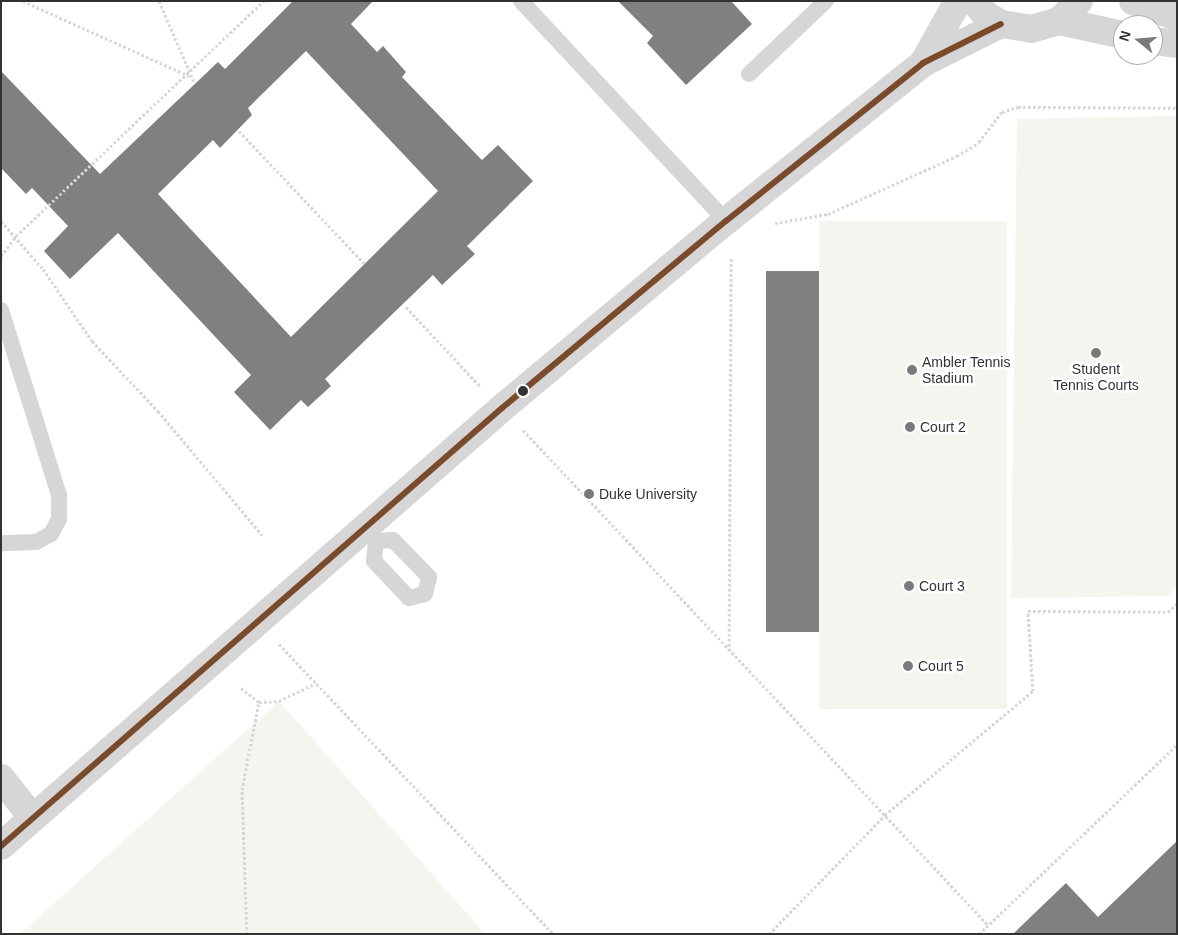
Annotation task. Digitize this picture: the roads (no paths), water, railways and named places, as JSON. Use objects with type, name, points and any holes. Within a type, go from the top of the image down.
[{"type":"street","points":[[923,63],[958,1]]},
{"type":"street","points":[[974,1],[985,14],[1001,24],[1031,29],[1059,21],[1113,33]]},
{"type":"street","points":[[1059,21],[1079,1]]},
{"type":"street","points":[[1133,1],[1177,17]]},
{"type":"street","points":[[1,846],[257,621],[370,535],[502,408],[726,221],[923,63],[1001,24]]},
{"type":"street","points":[[1163,42],[1177,44]]},
{"type":"street","points":[[1,778],[32,817]]},
{"type":"lane","points":[[521,1],[726,221]]},
{"type":"lane","points":[[749,74],[826,1]]},
{"type":"lane","points":[[1,310],[59,503],[59,519],[51,534],[36,542],[1,543]]},
{"type":"lane","points":[[370,535],[393,540],[429,577],[428,597],[409,598],[374,561],[370,535]]},
{"type":"place","name":"Student Tennis Courts","points":[[1096,353]]},
{"type":"place","name":"Ambler Tennis Stadium","points":[[912,370]]},
{"type":"place","name":"Court 2","points":[[910,427]]},
{"type":"place","name":"Duke University","points":[[589,494]]},
{"type":"place","name":"Court 3","points":[[909,586]]},
{"type":"place","name":"Court 5","points":[[908,666]]}]
